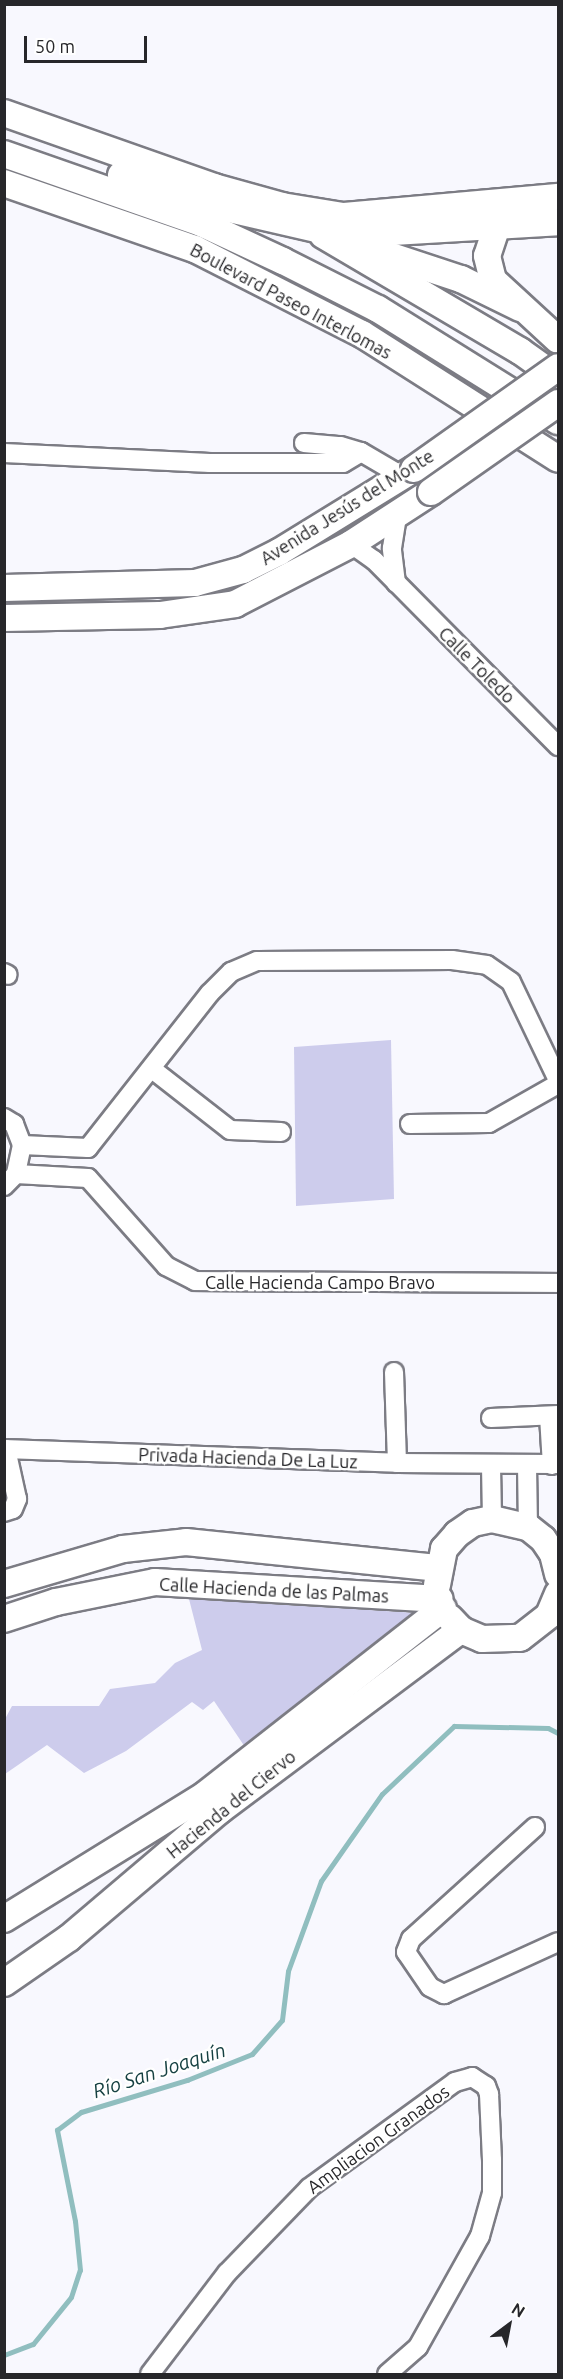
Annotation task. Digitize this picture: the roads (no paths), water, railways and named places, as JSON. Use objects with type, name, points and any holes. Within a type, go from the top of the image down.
[{"type":"main road","points":[[4,113],[170,172],[282,206],[343,216],[372,216],[558,197]]},
{"type":"main road","points":[[4,136],[208,204],[329,233],[558,222]]},
{"type":"main road","name":"Boulevard Paseo Interlomas","points":[[4,154],[201,223],[283,261],[378,309],[558,421]]},
{"type":"main road","name":"Boulevard Paseo Interlomas","points":[[4,183],[195,249],[362,334],[558,459]]},
{"type":"main road","points":[[506,201],[488,246],[489,267],[493,280],[520,308],[558,340]]},
{"type":"main road","points":[[282,206],[394,270],[558,378]]},
{"type":"main road","points":[[394,270],[412,229]]},
{"type":"main road","points":[[394,270],[461,279],[520,308]]},
{"type":"main road","name":"Avenida Jesús del Monte","points":[[4,588],[195,583],[243,570],[279,552],[408,472],[558,366]]},
{"type":"main road","name":"Avenida Jesús del Monte","points":[[4,618],[160,615],[235,604],[351,544],[431,492],[558,403]]},
{"type":"main road","points":[[65,588],[68,617]]},
{"type":"main road","points":[[557,1561],[528,1527],[492,1519],[473,1523],[457,1534],[444,1549],[437,1568],[441,1603],[461,1630],[482,1640],[520,1638],[549,1615],[558,1594]]},
{"type":"main road","name":"Calle Hacienda de las Palmas","points":[[4,1584],[123,1549],[186,1542],[437,1568]]},
{"type":"main road","points":[[213,1545],[215,1584]]},
{"type":"main road","name":"Calle Hacienda de las Palmas","points":[[4,1619],[56,1602],[155,1582],[215,1584],[441,1603]]},
{"type":"main road","name":"Hacienda del Ciervo","points":[[4,1919],[206,1794],[441,1603]]},
{"type":"main road","name":"Hacienda del Ciervo","points":[[4,1983],[69,1938],[220,1809],[461,1630]]},
{"type":"main road","points":[[99,1861],[121,1894]]},
{"type":"street","points":[[304,443],[341,446],[408,472]]},
{"type":"street","points":[[4,453],[210,463],[343,463],[361,452]]},
{"type":"street","points":[[396,583],[392,548],[397,515]]},
{"type":"street","name":"Calle Toledo","points":[[351,544],[396,583],[558,746]]},
{"type":"street","points":[[22,1144],[88,1148],[152,1070],[210,993],[231,972],[257,961],[452,960],[487,965],[511,982],[558,1082],[489,1123],[410,1124]]},
{"type":"street","points":[[152,1070],[230,1130],[281,1132]]},
{"type":"street","points":[[4,1118],[14,1124],[22,1144],[10,1180]]},
{"type":"street","name":"Calle Hacienda Campo Bravo","points":[[10,1180],[88,1178],[166,1266],[195,1281],[558,1283]]},
{"type":"street","points":[[394,1372],[397,1463]]},
{"type":"street","points":[[491,1418],[554,1415],[555,1465]]},
{"type":"street","points":[[4,1512],[13,1509],[16,1499],[5,1449]]},
{"type":"street","name":"Privada Hacienda De La Luz","points":[[5,1449],[491,1466],[555,1465]]},
{"type":"street","points":[[527,1464],[528,1527]]},
{"type":"street","points":[[491,1466],[492,1519]]},
{"type":"street","points":[[535,1827],[411,1939],[406,1952],[430,1987],[444,1994],[558,1942]]},
{"type":"street","name":"Ampliacion Granados","points":[[150,2374],[227,2273],[309,2188],[455,2082],[472,2077],[486,2086],[489,2094],[492,2193],[480,2236],[418,2347],[387,2374]]},
{"type":"waterway","name":"Río San Joaquín","points":[[4,2355],[33,2344],[71,2297],[80,2270],[75,2221],[57,2130],[81,2112],[187,2080],[252,2054],[282,2020],[288,1971],[321,1881],[382,1794],[454,1726],[548,1728],[558,1733]]}]
